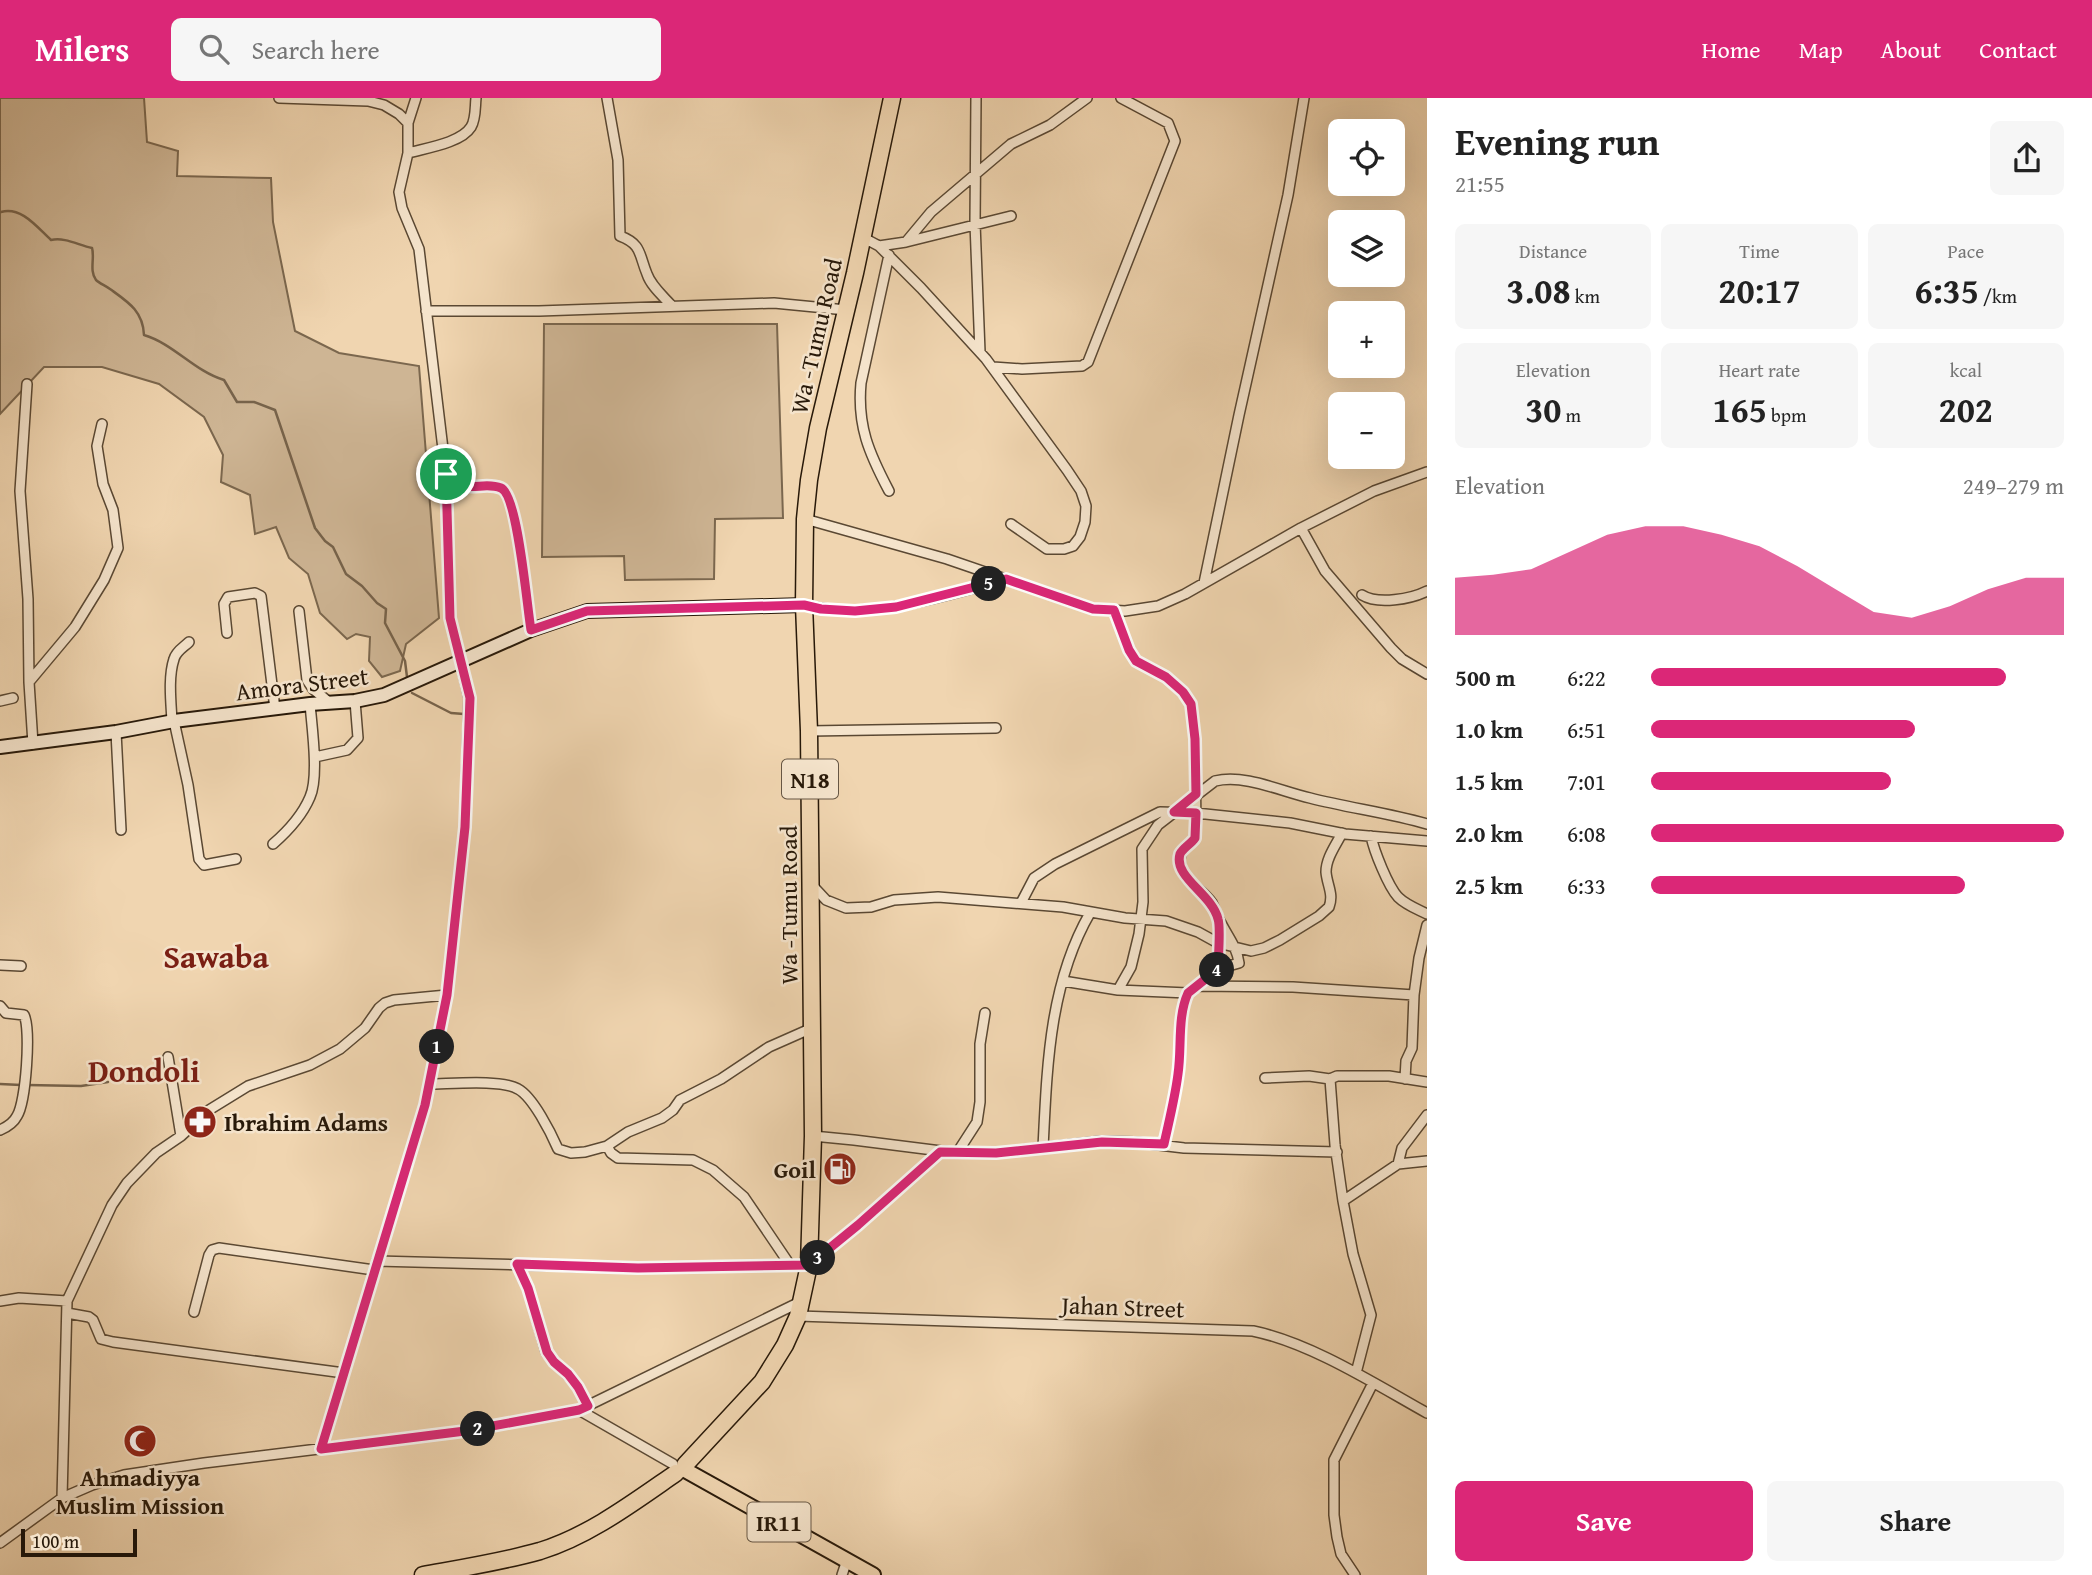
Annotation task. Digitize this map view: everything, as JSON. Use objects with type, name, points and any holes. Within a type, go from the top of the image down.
[{"type":"highway","name":"Wa -Tumu Road","points":[[679,1467],[762,1382],[785,1345],[800,1308],[809,1265],[813,1136],[809,731],[804,605],[805,519],[818,428],[892,98]]},
{"type":"highway","name":"N18","points":[[423,1575],[541,1550],[575,1536],[643,1494],[679,1467]]},
{"type":"main road","name":"IR11","points":[[679,1467],[873,1575]]},
{"type":"street","points":[[279,98],[368,101],[384,105],[408,123]]},
{"type":"street","points":[[321,1449],[425,1105],[447,995],[465,827],[470,698],[450,618],[446,474],[419,249],[402,208],[399,192],[408,153],[408,123],[416,98]]},
{"type":"street","points":[[408,153],[447,143],[464,134],[471,128],[476,98]]},
{"type":"street","points":[[607,98],[618,160],[620,236],[633,241],[643,258],[647,276],[671,305]]},
{"type":"street","points":[[976,98],[975,225],[980,352]]},
{"type":"street","points":[[906,242],[931,212],[1011,144],[1050,125],[1087,98]]},
{"type":"street","points":[[993,367],[1071,367],[1082,366],[1088,362],[1175,141],[1168,123],[1121,98]]},
{"type":"street","points":[[1204,583],[1288,195],[1304,98]]},
{"type":"street","points":[[879,246],[906,242],[1010,216]]},
{"type":"street","points":[[862,237],[879,246],[993,367],[1081,491],[1086,506],[1085,522],[1080,537],[1073,546],[1048,549],[1010,524]]},
{"type":"street","points":[[889,256],[861,383],[859,404],[861,424],[873,461],[889,491]]},
{"type":"street","points":[[426,311],[539,311],[774,303],[846,310]]},
{"type":"street","points":[[27,384],[20,491],[28,600],[33,744]]},
{"type":"street","points":[[29,682],[75,627],[104,580],[118,548],[113,509],[103,484],[97,446],[102,424]]},
{"type":"street","points":[[805,519],[934,555],[1093,609],[1125,611],[1158,606],[1374,491],[1427,472]]},
{"type":"street","points":[[446,474],[454,482],[469,487],[501,488],[508,493],[513,506],[531,630]]},
{"type":"street","points":[[1301,528],[1325,571],[1391,648],[1402,659],[1427,674]]},
{"type":"street","points":[[804,605],[855,611],[896,607],[1006,579]]},
{"type":"street","points":[[1362,595],[1369,599],[1398,600],[1427,591]]},
{"type":"street","points":[[227,633],[224,604],[228,597],[255,593],[261,596],[275,709]]},
{"type":"street","name":"Amora Street","points":[[0,747],[116,732],[173,721],[355,701],[384,695],[531,630],[587,611],[804,605]]},
{"type":"street","points":[[1114,610],[1136,661],[1166,677],[1183,692],[1191,704],[1195,739],[1195,838],[1180,855],[1182,873],[1211,902],[1236,948],[1239,963],[1218,969],[1192,990],[1182,1020],[1178,1073],[1164,1144]]},
{"type":"street","points":[[299,611],[307,680],[313,690],[330,703]]},
{"type":"street","points":[[189,642],[174,658],[171,684],[173,721],[188,785],[199,859],[204,865],[236,859]]},
{"type":"street","points":[[0,701],[13,698]]},
{"type":"street","points":[[315,757],[347,750],[358,738],[355,701]]},
{"type":"street","points":[[273,844],[291,828],[312,796],[315,757],[310,704]]},
{"type":"street","points":[[809,731],[996,727]]},
{"type":"street","points":[[116,732],[121,830]]},
{"type":"street","points":[[1118,990],[1131,967],[1141,920],[1142,849],[1158,825],[1215,781],[1226,778],[1262,785],[1310,799],[1427,824]]},
{"type":"street","points":[[1021,903],[1034,878],[1055,864],[1160,812],[1290,823],[1342,833],[1427,841]]},
{"type":"street","points":[[810,883],[826,900],[846,908],[871,907],[894,900],[938,897],[1063,907],[1141,920],[1166,921],[1198,932],[1218,943],[1251,951],[1264,948],[1319,916],[1329,907],[1331,890],[1326,868],[1329,856],[1342,833]]},
{"type":"street","points":[[1371,836],[1393,891],[1401,900],[1427,914]]},
{"type":"street","points":[[1043,1148],[1053,1012],[1076,936],[1090,913]]},
{"type":"street","points":[[1218,969],[1219,921]]},
{"type":"street","points":[[1405,1079],[1406,1061],[1412,1048],[1414,995],[1427,925]]},
{"type":"street","points":[[0,965],[20,966]]},
{"type":"street","points":[[1063,981],[1118,990],[1293,987],[1414,995]]},
{"type":"street","points":[[62,1498],[67,1301],[112,1205],[127,1183],[156,1153],[181,1136],[209,1110],[248,1086],[310,1065],[340,1049],[365,1028],[385,1003],[447,995]]},
{"type":"street","points":[[0,1006],[6,1013],[24,1015],[28,1027],[21,1106],[17,1117],[0,1130]]},
{"type":"street","points":[[957,1153],[976,1122],[980,1102],[980,1044],[985,1013]]},
{"type":"street","points":[[429,1084],[481,1083],[508,1085],[520,1089],[533,1104],[558,1149],[563,1152],[585,1152],[607,1146],[628,1132],[662,1118],[673,1110],[680,1100],[721,1079],[769,1047],[811,1028]]},
{"type":"street","points":[[168,1057],[181,1136]]},
{"type":"street","points":[[1265,1078],[1309,1076],[1330,1079],[1359,1075],[1389,1076],[1427,1083]]},
{"type":"street","points":[[1330,1079],[1343,1201],[1353,1254],[1371,1315],[1356,1373]]},
{"type":"street","points":[[1398,1164],[1402,1148],[1427,1115]]},
{"type":"street","points":[[813,1136],[957,1153],[996,1153],[1102,1142],[1337,1152]]},
{"type":"street","points":[[607,1146],[618,1158],[693,1160],[713,1170],[744,1197],[790,1265]]},
{"type":"street","points":[[194,1312],[209,1255],[212,1250],[219,1248],[376,1266],[517,1264],[638,1268],[809,1265],[940,1152]]},
{"type":"street","points":[[1343,1201],[1398,1164],[1427,1161]]},
{"type":"street","points":[[517,1264],[528,1288],[547,1352],[578,1387],[584,1408],[679,1467]]},
{"type":"street","points":[[0,1301],[19,1298],[67,1301]]},
{"type":"street","points":[[0,1543],[62,1498],[124,1475],[465,1431],[584,1408],[800,1308]]},
{"type":"street","name":"Jahan Street","points":[[800,1308],[1253,1331],[1275,1335],[1356,1373],[1427,1413]]},
{"type":"street","points":[[67,1313],[89,1317],[102,1339],[113,1342],[344,1373]]},
{"type":"street","points":[[1355,1575],[1341,1554],[1337,1537],[1334,1515],[1334,1460],[1373,1383]]},
{"type":"street","points":[[842,1575],[847,1560]]},
{"type":"shaded area","points":[[0,98],[144,98],[147,142],[178,151],[177,176],[271,178],[273,222],[295,331],[339,353],[419,366],[439,618],[406,644],[400,671],[382,677],[369,661],[370,637],[356,634],[347,639],[320,613],[308,574],[289,558],[276,527],[255,534],[250,495],[221,482],[223,455],[204,417],[159,384],[102,367],[44,367],[0,414]]},
{"type":"shaded area","points":[[544,324],[777,324],[783,518],[715,519],[714,579],[625,580],[624,556],[542,557]]},
{"type":"waterway","points":[[1,212],[22,215],[51,240],[66,240],[92,248],[96,280],[123,298],[138,313],[144,335],[224,380],[237,402],[254,402],[275,410],[315,528],[333,547],[346,574],[386,609],[385,623],[405,661],[407,677]]},
{"type":"waterway","points":[[412,693],[451,713],[464,714]]},
{"type":"waterway","points":[[27,1085],[81,1086],[108,1082]]},
{"type":"waterway","points":[[0,1084],[21,1085]]},
{"type":"place","name":"Ibrahim Adams","points":[[200,1122]]},
{"type":"place","name":"Goil","points":[[840,1169]]},
{"type":"place","name":"Ahmadiyya Muslim Mission","points":[[140,1441]]},
{"type":"district","name":"Sawaba","points":[[216,956]]},
{"type":"district","name":"Dondoli","points":[[144,1070]]},
{"type":"route","points":[[446,474],[454,482],[469,487],[501,488],[508,493],[513,506],[531,630],[587,611],[804,605],[855,611],[896,607],[1006,579],[1093,609],[1114,610],[1136,661],[1166,677],[1183,692],[1191,704],[1196,794],[1174,812],[1196,813],[1194,842],[1183,850],[1180,861],[1182,873],[1211,902],[1219,921],[1218,969],[1188,993],[1185,999],[1178,1073],[1164,1144],[1102,1142],[996,1153],[940,1152],[809,1265],[638,1268],[517,1264],[528,1288],[547,1352],[578,1387],[588,1406],[579,1410],[465,1431],[321,1449],[425,1105],[447,995],[465,827],[470,698],[450,618],[446,474]]}]
